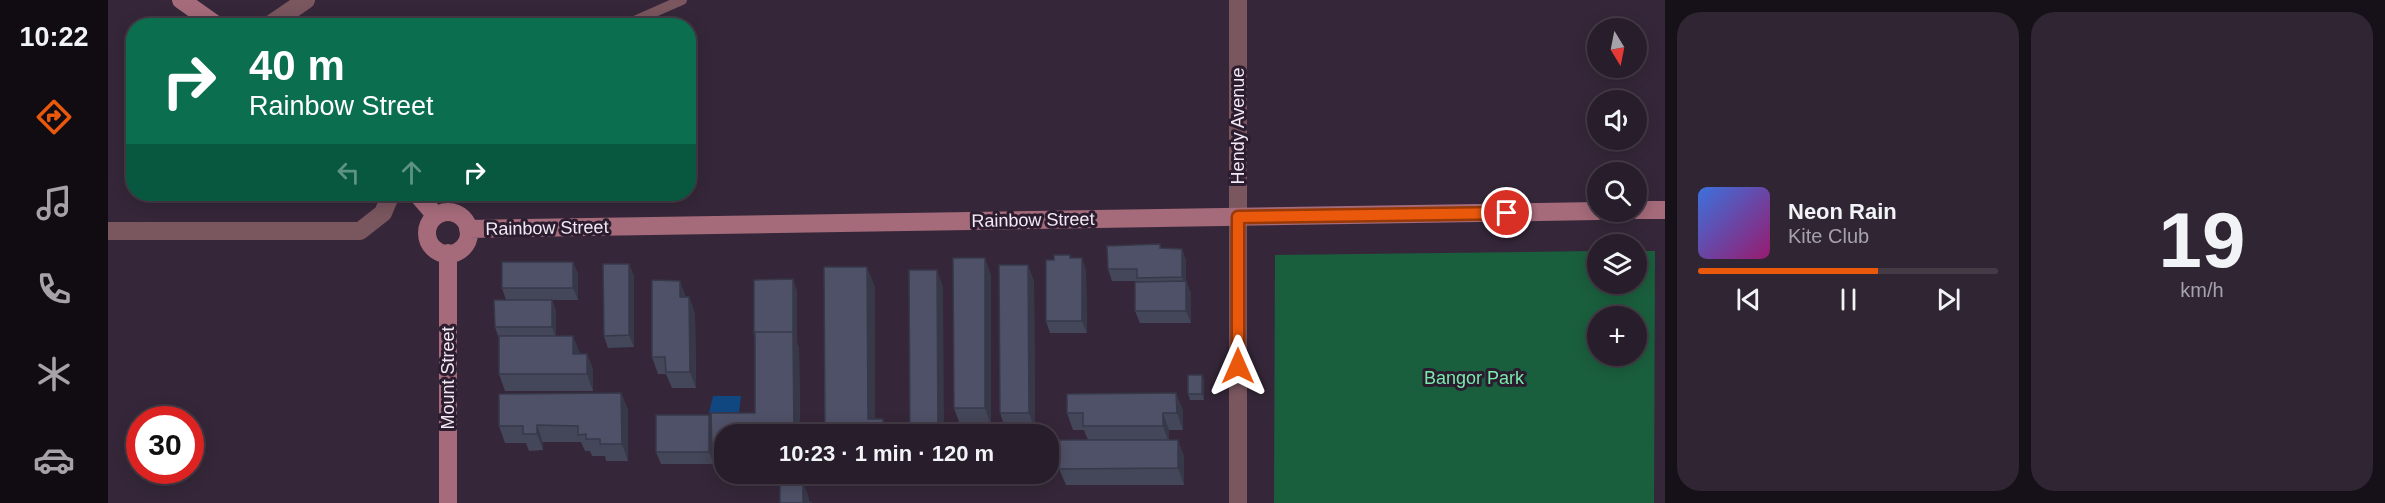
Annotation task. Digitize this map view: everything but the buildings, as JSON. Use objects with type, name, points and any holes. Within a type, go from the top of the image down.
[{"type":"street","points":[[181,0],[207,18]]},
{"type":"street","points":[[280,18],[306,0]]},
{"type":"street","name":"Hendy Avenue","points":[[1238,0],[1238,503]]},
{"type":"street","points":[[108,231],[360,231],[383,213],[388,201]]},
{"type":"street","points":[[423,201],[436,216]]},
{"type":"street","points":[[1647,210],[1665,210]]},
{"type":"street","name":"Rainbow Street","points":[[468,229],[1587,211]]},
{"type":"street","points":[[449,212],[455,213],[465,222],[468,229],[464,246],[448,253],[435,249],[428,239],[428,226],[436,216],[449,212]]},
{"type":"street","name":"Mount Street","points":[[448,253],[448,503]]},
{"type":"lane","points":[[641,18],[682,0]]},
{"type":"green space","name":"Bangor Park","points":[[1587,251],[1587,294],[1647,294],[1647,251],[1655,251],[1654,503],[1274,503],[1275,255]]},
{"type":"water","points":[[713,396],[741,396],[739,412],[709,413]]},
{"type":"route","points":[[1238,366],[1238,217],[1507,213]]}]
